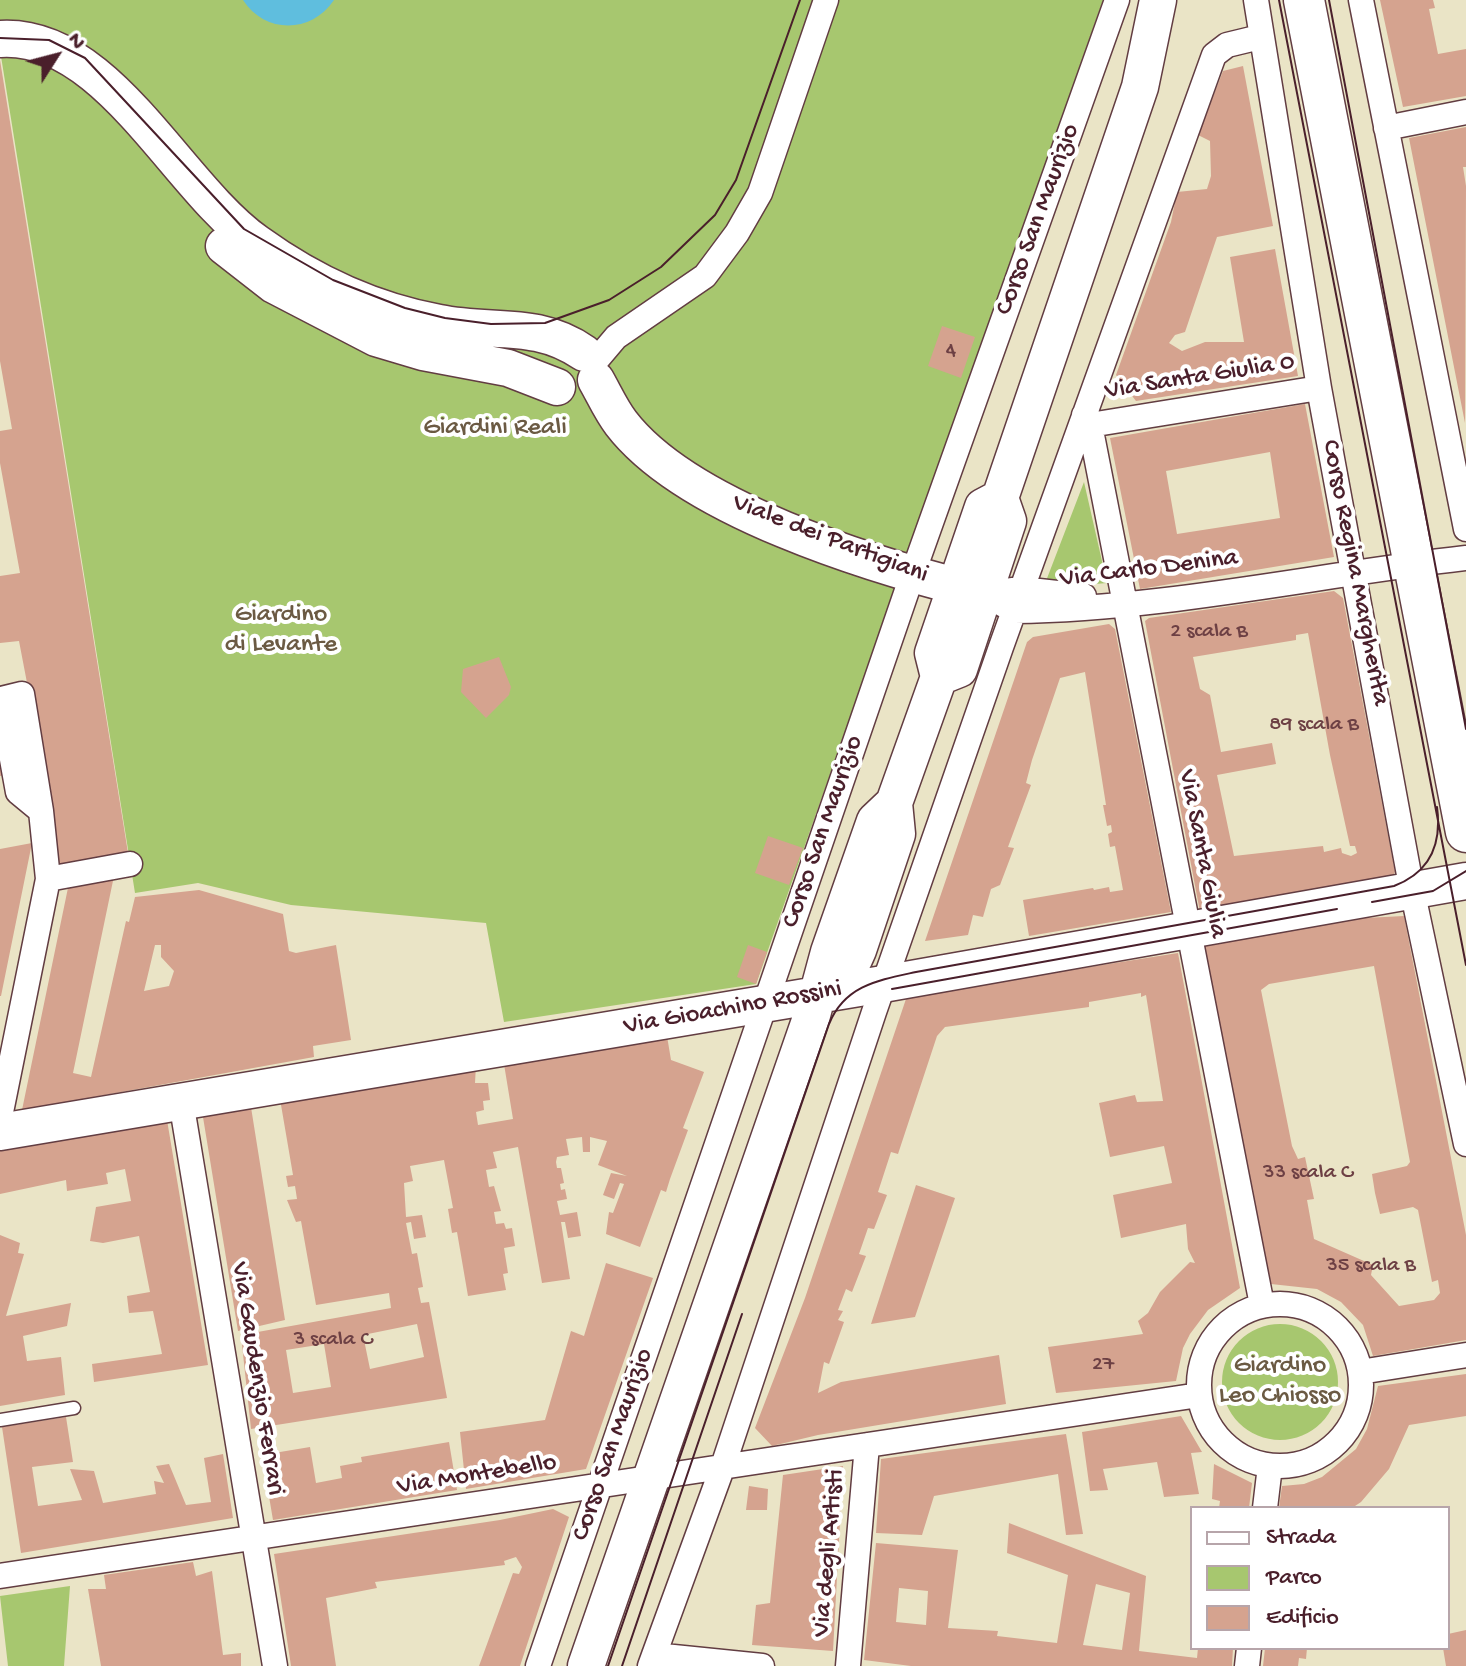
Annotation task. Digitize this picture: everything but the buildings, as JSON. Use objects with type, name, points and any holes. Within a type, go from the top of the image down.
[{"type":"main road","points":[[1304,0],[1466,832]]},
{"type":"street","points":[[580,376],[616,337],[705,276],[737,233],[760,193],[826,0]]},
{"type":"street","name":"Corso San Maurizio","points":[[538,1666],[599,1486],[670,1256],[765,1003],[913,573],[1117,0]]},
{"type":"street","name":"Corso San Maurizio","points":[[994,595],[983,507],[1000,498],[1140,87],[1158,0]]},
{"type":"street","name":"Corso San Maurizio","points":[[1140,87],[1177,20],[1184,0]]},
{"type":"street","name":"Corso Regina Margherita","points":[[1256,0],[1319,388],[1412,890],[1466,1144]]},
{"type":"street","points":[[1361,0],[1466,529]]},
{"type":"street","name":"Corso San Maurizio","points":[[652,1660],[723,1466],[883,984],[994,595],[1087,420],[1214,55],[1227,45],[1260,37]]},
{"type":"street","points":[[0,39],[42,42],[82,62],[222,214],[248,237],[288,263],[388,311],[441,324],[549,333],[580,376]]},
{"type":"street","points":[[0,50],[46,60],[73,80],[217,238],[274,285],[336,319],[399,346],[508,368],[580,376]]},
{"type":"street","points":[[1386,128],[1466,112]]},
{"type":"street","name":"Viale dei Partigiani","points":[[580,376],[644,445],[686,480],[733,505],[831,545],[913,573],[994,595]]},
{"type":"street","name":"Via Santa Giulia 0","points":[[1087,420],[1319,388]]},
{"type":"street","name":"Via Santa Giulia","points":[[1087,420],[1186,930],[1260,1280],[1262,1305]]},
{"type":"street","name":"Via Carlo Denina","points":[[994,595],[1123,601],[1466,558]]},
{"type":"street","name":"Corso San Maurizio","points":[[586,1666],[819,994],[832,941],[875,821],[894,803],[939,677],[933,653],[994,595]]},
{"type":"street","points":[[0,1117],[48,879],[41,811],[22,694],[1,699],[9,794],[41,811]]},
{"type":"street","points":[[48,879],[130,864]]},
{"type":"street","name":"Via Gioachino Rossini","points":[[0,1132],[883,984],[1466,881]]},
{"type":"street","name":"Via Gaudenzio Ferrari","points":[[181,1101],[275,1666]]},
{"type":"street","points":[[1262,1305],[1300,1306],[1327,1318],[1343,1333],[1360,1372],[1357,1408],[1340,1440],[1321,1455],[1298,1464],[1270,1466],[1236,1454],[1209,1425],[1199,1395],[1202,1362],[1211,1341],[1225,1324],[1262,1305]]},
{"type":"street","points":[[1360,1372],[1466,1355]]},
{"type":"street","name":"Via Montebello","points":[[0,1576],[1199,1395]]},
{"type":"street","name":"Via degli Artisti","points":[[848,1666],[867,1445]]},
{"type":"street","points":[[1265,1506],[1270,1466]]},
{"type":"street","points":[[652,1660],[762,1666]]},
{"type":"lane","points":[[0,1420],[74,1408]]},
{"type":"green space","name":"Giardini Reali","points":[[0,0],[1103,0],[756,984],[504,1022],[486,923],[291,905],[198,883],[135,893],[0,50]]},
{"type":"green space","points":[[1084,482],[1107,583],[1072,586],[1046,581]]},
{"type":"green space","name":"Giardino Leo Chiosso","points":[[1280,1324],[1302,1329],[1321,1341],[1333,1360],[1338,1382],[1333,1404],[1321,1423],[1302,1435],[1280,1440],[1258,1435],[1239,1423],[1227,1404],[1222,1382],[1227,1360],[1239,1341],[1258,1329]]},
{"type":"green space","points":[[70,1586],[64,1666],[8,1666],[0,1596]]},
{"type":"water","points":[[243,0],[334,0],[313,19],[288,26],[263,19]]},
{"type":"tram line","points":[[0,38],[49,40],[85,58],[244,229],[333,280],[405,308],[445,318],[491,324],[545,323],[609,300],[661,267],[715,215],[736,180],[800,0]]},
{"type":"tram line","points":[[1279,0],[1466,965]]},
{"type":"tram line","points":[[1329,0],[1466,729]]},
{"type":"tram line","points":[[608,1666],[829,1024],[844,1001],[865,986],[916,972],[1394,886],[1417,873],[1431,855],[1438,833],[1437,807]]},
{"type":"tram line","points":[[1372,902],[1433,891],[1466,871]]},
{"type":"tram line","points":[[892,989],[1337,909]]},
{"type":"tram line","points":[[622,1666],[742,1314]]},
{"type":"park label","name":"Giardino di Levante","points":[[281,631]]}]
